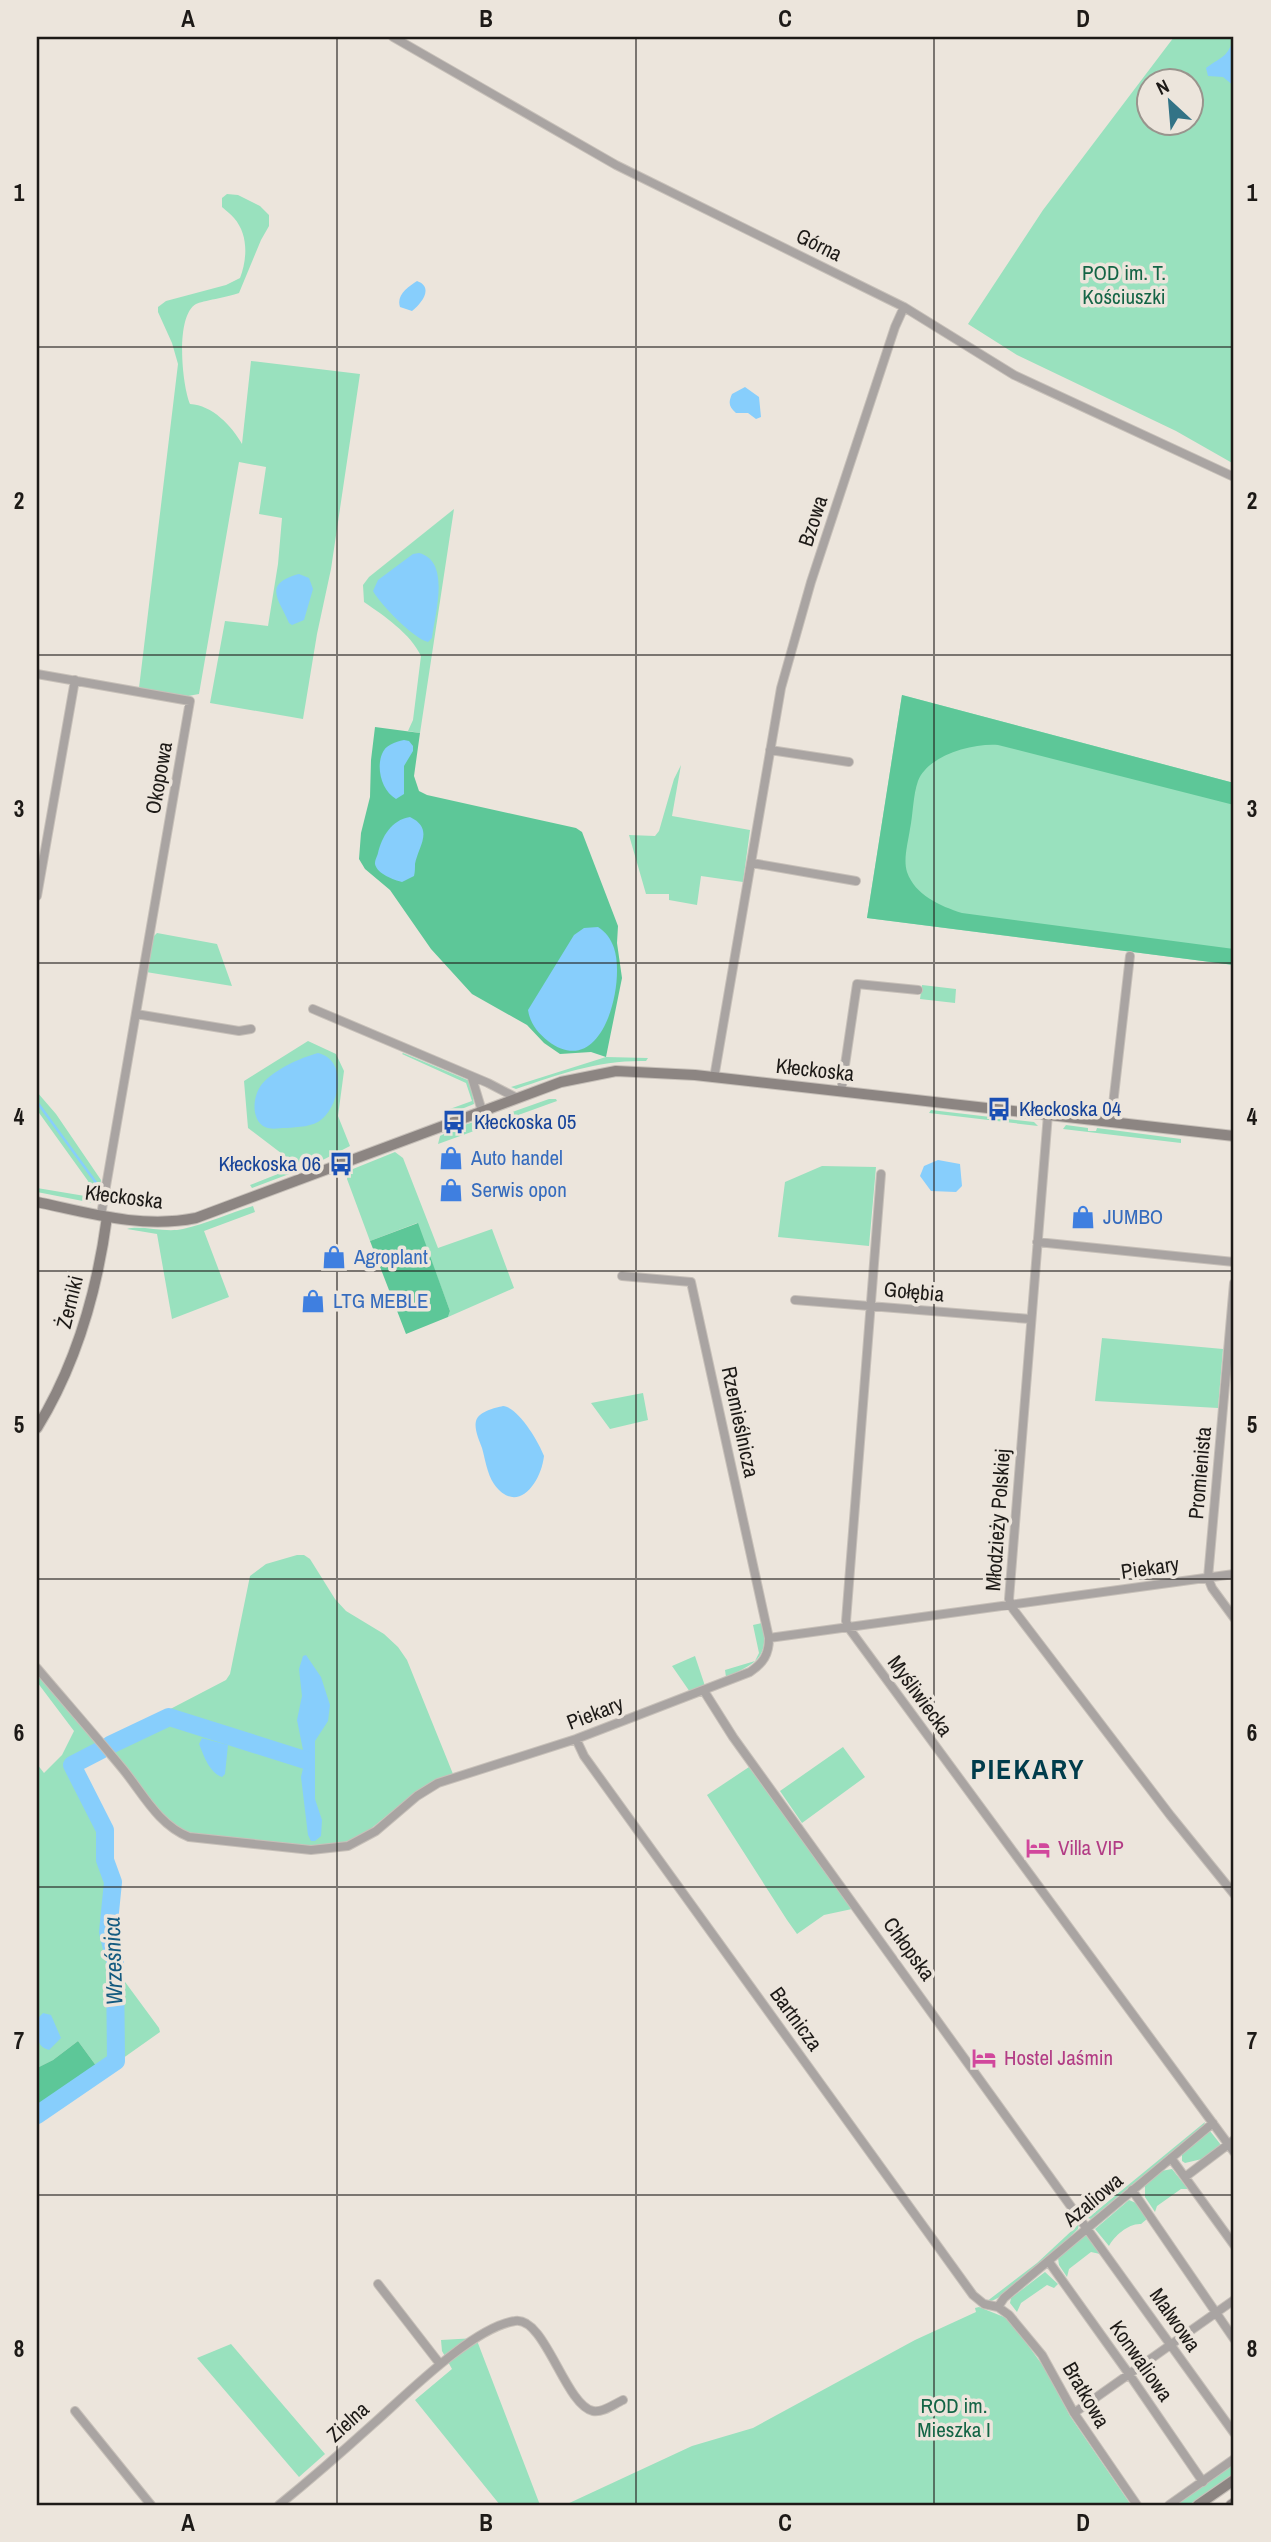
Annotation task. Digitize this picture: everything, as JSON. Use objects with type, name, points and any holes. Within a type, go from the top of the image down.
[{"type":"main road","name":"Kłeckoska","points":[[37,1202],[153,1223],[196,1218],[561,1082],[608,1072],[645,1071],[714,1078],[1234,1136]]},
{"type":"main road","name":"Żerniki","points":[[37,1429],[80,1341],[87,1320],[104,1216]]},
{"type":"main road","points":[[1198,2505],[1234,2480]]},
{"type":"street","name":"Górna","points":[[393,37],[616,165],[904,307],[1014,375],[1234,477]]},
{"type":"street","name":"Bzowa","points":[[714,1078],[781,688],[811,582],[895,327],[904,307]]},
{"type":"street","name":"Okopowa","points":[[37,674],[190,701],[104,1216]]},
{"type":"street","points":[[37,896],[40,855],[75,680]]},
{"type":"street","points":[[770,750],[849,762]]},
{"type":"street","points":[[752,863],[856,881]]},
{"type":"street","points":[[1111,1122],[1130,956]]},
{"type":"street","points":[[841,1092],[857,984],[918,990]]},
{"type":"street","points":[[313,1009],[488,1083],[517,1098]]},
{"type":"street","points":[[136,1014],[239,1031],[251,1029]]},
{"type":"street","points":[[472,1077],[482,1111]]},
{"type":"street","name":"Młodzieży Polskiej","points":[[1048,1114],[1009,1599],[1170,1815],[1234,1894]]},
{"type":"street","points":[[848,1628],[846,1621],[881,1174]]},
{"type":"street","points":[[1037,1242],[1234,1262]]},
{"type":"street","name":"Rzemieślnicza","points":[[622,1276],[691,1282],[769,1639]]},
{"type":"street","name":"Promienista","points":[[1208,1578],[1233,1323],[1234,1283]]},
{"type":"street","name":"Gołębia","points":[[795,1300],[1030,1319]]},
{"type":"street","name":"Piekary","points":[[37,1668],[125,1771],[145,1800],[170,1826],[189,1837],[311,1850],[348,1846],[376,1831],[417,1796],[438,1783],[576,1739],[750,1672],[761,1664],[768,1654],[769,1639],[1234,1574]]},
{"type":"street","points":[[1208,1578],[1234,1618]]},
{"type":"street","name":"Myśliwiecka","points":[[848,1628],[1213,2123],[1232,2145]]},
{"type":"street","name":"Chłopska","points":[[704,1691],[733,1737],[1087,2227]]},
{"type":"street","name":"Bartnicza","points":[[576,1739],[592,1767],[973,2295],[984,2304],[998,2307]]},
{"type":"street","name":"Azaliowa","points":[[998,2307],[1004,2298],[1213,2123]]},
{"type":"street","points":[[1185,2176],[1232,2145]]},
{"type":"street","points":[[1171,2158],[1234,2245]]},
{"type":"street","points":[[1132,2190],[1234,2339]]},
{"type":"street","name":"Malwowa","points":[[1087,2227],[1234,2433]]},
{"type":"street","name":"Konwaliowa","points":[[1049,2262],[1202,2482]]},
{"type":"street","points":[[378,2284],[440,2364]]},
{"type":"street","points":[[1074,2413],[1234,2300]]},
{"type":"street","name":"Bratkowa","points":[[998,2307],[1009,2315],[1042,2355],[1074,2413],[1137,2505]]},
{"type":"street","name":"Zielna","points":[[279,2505],[440,2364],[479,2337],[514,2321],[522,2322],[535,2330],[569,2386],[588,2409],[595,2412],[603,2410],[622,2400]]},
{"type":"street","points":[[75,2411],[151,2505]]},
{"type":"street","points":[[1169,2505],[1234,2459]]},
{"type":"green space","name":"POD im. T. Kościuszki","points":[[1174,37],[1234,37],[1234,464],[1176,431],[1017,355],[968,324],[1043,210],[1134,90],[1134,136],[1204,136],[1204,66],[1152,66]]},
{"type":"green space","points":[[227,194],[238,195],[260,206],[269,215],[269,226],[239,293],[196,304],[189,311],[182,351],[190,404],[213,412],[233,430],[242,444],[251,361],[360,374],[331,569],[303,719],[210,703],[225,621],[268,626],[282,518],[259,514],[266,467],[239,462],[199,694],[188,696],[139,688],[178,364],[158,307],[166,301],[226,285],[240,278],[245,256],[244,240],[239,225],[222,207],[222,198]]},
{"type":"green space","points":[[454,509],[420,733],[408,731],[413,720],[421,656],[404,633],[364,602],[363,585],[369,577]]},
{"type":"green space","points":[[902,695],[1234,783],[1234,965],[867,918]]},
{"type":"green space","points":[[902,695],[1234,783],[1234,805],[998,745],[976,746],[952,752],[923,772],[914,798],[906,862],[911,880],[922,893],[945,907],[962,913],[1234,949],[1234,965],[867,918]]},
{"type":"green space","points":[[375,727],[420,733],[414,776],[419,791],[576,828],[582,832],[618,926],[617,943],[622,978],[606,1057],[591,1052],[560,1054],[544,1043],[527,1025],[472,994],[431,949],[390,890],[365,869],[359,859],[361,833],[370,797]]},
{"type":"green space","points":[[681,765],[672,816],[750,830],[743,882],[701,876],[697,905],[669,900],[669,894],[646,894],[629,835],[655,836],[659,831],[674,779]]},
{"type":"green space","points":[[157,933],[217,944],[232,986],[146,972],[153,937]]},
{"type":"green space","points":[[922,985],[956,989],[955,1003],[920,999]]},
{"type":"green space","points":[[308,1041],[336,1054],[344,1071],[338,1116],[350,1146],[313,1165],[252,1188],[250,1185],[298,1166],[248,1128],[244,1081]]},
{"type":"green space","points":[[403,1053],[470,1081],[474,1104],[449,1114],[447,1110],[472,1101],[466,1083]]},
{"type":"green space","points":[[606,1057],[648,1058],[646,1061],[596,1065],[516,1089],[511,1087]]},
{"type":"green space","points":[[37,1092],[56,1114],[101,1180],[98,1204],[37,1192],[37,1188],[85,1196],[88,1181],[37,1110]]},
{"type":"green space","points":[[549,1099],[557,1101],[438,1144],[440,1136],[456,1128],[458,1133],[466,1130],[464,1125],[487,1118],[490,1120]]},
{"type":"green space","points":[[931,1110],[1034,1122],[1038,1126],[929,1113]]},
{"type":"green space","points":[[1066,1125],[1088,1128],[1088,1131],[1096,1131],[1097,1128],[1181,1139],[1181,1143],[1063,1129]]},
{"type":"green space","points":[[395,1152],[403,1158],[438,1248],[492,1229],[514,1288],[448,1317],[450,1311],[417,1223],[370,1241],[347,1179],[348,1171]]},
{"type":"green space","points":[[822,1166],[876,1167],[869,1246],[778,1237],[785,1182]]},
{"type":"green space","points":[[253,1206],[255,1212],[204,1231],[229,1297],[172,1319],[157,1234],[127,1229],[183,1229]]},
{"type":"green space","points":[[418,1223],[450,1311],[448,1317],[406,1334],[370,1241]]},
{"type":"green space","points":[[1102,1338],[1223,1349],[1218,1408],[1095,1401]]},
{"type":"green space","points":[[643,1393],[648,1420],[610,1429],[591,1403]]},
{"type":"green space","points":[[297,1555],[310,1559],[335,1599],[346,1611],[384,1634],[398,1647],[407,1660],[453,1774],[411,1796],[362,1836],[349,1842],[307,1846],[193,1834],[180,1830],[155,1806],[105,1743],[226,1680],[230,1674],[250,1576],[266,1564]]},
{"type":"green space","points":[[762,1623],[764,1644],[755,1661],[759,1653],[753,1625]]},
{"type":"green space","points":[[695,1656],[705,1686],[690,1692],[672,1666]]},
{"type":"green space","points":[[755,1661],[745,1668],[726,1677],[725,1670]]},
{"type":"green space","points":[[37,1674],[104,1751],[75,1766],[107,1830],[107,1861],[115,1881],[111,1919],[108,1916],[107,1923],[112,1974],[117,1971],[160,2032],[37,2119],[37,2109],[97,2067],[78,2041],[53,2060],[37,2068],[37,1764],[44,1773],[62,1755],[74,1731],[37,1682]]},
{"type":"green space","points":[[843,1747],[865,1777],[802,1823],[780,1791]]},
{"type":"green space","points":[[749,1767],[852,1909],[824,1915],[797,1934],[707,1795]]},
{"type":"green space","points":[[78,2041],[97,2067],[38,2109],[37,2068],[53,2060]]},
{"type":"green space","points":[[1205,2122],[1091,2219],[1088,2218]]},
{"type":"green space","points":[[1210,2131],[1221,2145],[1202,2159],[1185,2163],[1182,2161],[1182,2154]]},
{"type":"green space","points":[[1172,2169],[1188,2189],[1181,2189],[1157,2206],[1155,2212],[1145,2197],[1145,2186],[1161,2171]]},
{"type":"green space","points":[[1129,2200],[1136,2203],[1147,2219],[1122,2231],[1109,2246],[1095,2229]]},
{"type":"green space","points":[[1079,2224],[1078,2229],[1033,2271],[1005,2293],[986,2302],[1037,2263]]},
{"type":"green space","points":[[1088,2235],[1100,2254],[1091,2252],[1069,2269],[1067,2277],[1058,2258]]},
{"type":"green space","points":[[1045,2272],[1058,2284],[1054,2288],[1047,2285],[1021,2303],[1017,2312],[1010,2303],[1011,2298]]},
{"type":"green space","name":"ROD im. Mieszka I","points":[[979,2307],[1009,2319],[1046,2370],[1070,2416],[1131,2505],[565,2505],[692,2446],[753,2428],[915,2340],[976,2312],[975,2308]]},
{"type":"green space","points":[[476,2338],[540,2505],[500,2505],[415,2400],[452,2369],[442,2351],[441,2340]]},
{"type":"green space","points":[[231,2344],[325,2454],[299,2477],[197,2358]]},
{"type":"green space","points":[[1234,2463],[1234,2473],[1189,2505],[1175,2505]]},
{"type":"water","points":[[1234,37],[1234,86],[1223,77],[1208,76],[1206,68],[1227,53]]},
{"type":"water","points":[[417,281],[425,287],[422,300],[412,311],[400,307],[401,295]]},
{"type":"water","points":[[745,387],[759,397],[761,417],[756,419],[748,413],[736,413],[731,407],[732,394]]},
{"type":"water","points":[[419,553],[429,558],[438,577],[436,615],[432,638],[428,642],[414,635],[373,591],[378,580],[413,554]]},
{"type":"water","points":[[299,574],[309,578],[313,589],[304,620],[292,625],[276,594],[280,583]]},
{"type":"water","points":[[404,740],[409,741],[413,751],[404,766],[404,794],[396,799],[384,785],[380,760],[388,746]]},
{"type":"water","points":[[410,817],[422,827],[423,839],[414,876],[402,882],[382,874],[376,868],[375,862],[388,830]]},
{"type":"water","points":[[598,927],[608,936],[614,948],[617,964],[613,1004],[596,1039],[583,1049],[567,1050],[548,1041],[541,1034],[532,1023],[528,1010],[574,935],[584,928]]},
{"type":"water","points":[[318,1053],[328,1057],[337,1073],[337,1093],[328,1112],[318,1122],[310,1125],[275,1129],[265,1127],[255,1113],[257,1094],[262,1084],[288,1065]]},
{"type":"water","points":[[938,1160],[960,1164],[962,1186],[956,1192],[931,1191],[920,1176],[924,1166]]},
{"type":"water","points":[[503,1406],[515,1412],[521,1419],[538,1442],[544,1456],[533,1485],[519,1496],[511,1497],[494,1484],[476,1431],[476,1421],[480,1415]]},
{"type":"water","points":[[306,1655],[321,1677],[330,1705],[328,1721],[315,1741],[315,1799],[322,1820],[321,1836],[315,1841],[311,1841],[308,1835],[301,1777],[305,1760],[297,1720],[302,1696],[299,1669],[303,1656]]},
{"type":"water","points":[[202,1738],[228,1745],[225,1774],[222,1777],[210,1768],[199,1744]]},
{"type":"water","points":[[43,2013],[51,2015],[61,2038],[49,2050],[41,2045],[37,2038],[37,2019]]},
{"type":"waterway","points":[[37,1102],[97,1184],[96,1200]]},
{"type":"waterway","name":"Wrześnica","points":[[110,1745],[169,1717],[305,1760]]},
{"type":"waterway","name":"Wrześnica","points":[[37,2115],[116,2061],[115,1961],[108,1932],[113,1882],[105,1860],[105,1830],[72,1765],[101,1750]]},
{"type":"place","name":"Kłeckoska 04","points":[[999,1109]]},
{"type":"place","name":"Kłeckoska 05","points":[[454,1122]]},
{"type":"place","name":"Auto handel","points":[[451,1158]]},
{"type":"place","name":"Kłeckoska 06","points":[[341,1164]]},
{"type":"place","name":"Serwis opon","points":[[451,1190]]},
{"type":"place","name":"JUMBO","points":[[1083,1217]]},
{"type":"place","name":"Agroplant","points":[[334,1257]]},
{"type":"place","name":"LTG MEBLE","points":[[313,1301]]},
{"type":"place","name":"Villa VIP","points":[[1038,1848]]},
{"type":"place","name":"Hostel Jaśmin","points":[[984,2058]]},
{"type":"district","name":"PIEKARY","points":[[1028,1769]]}]
